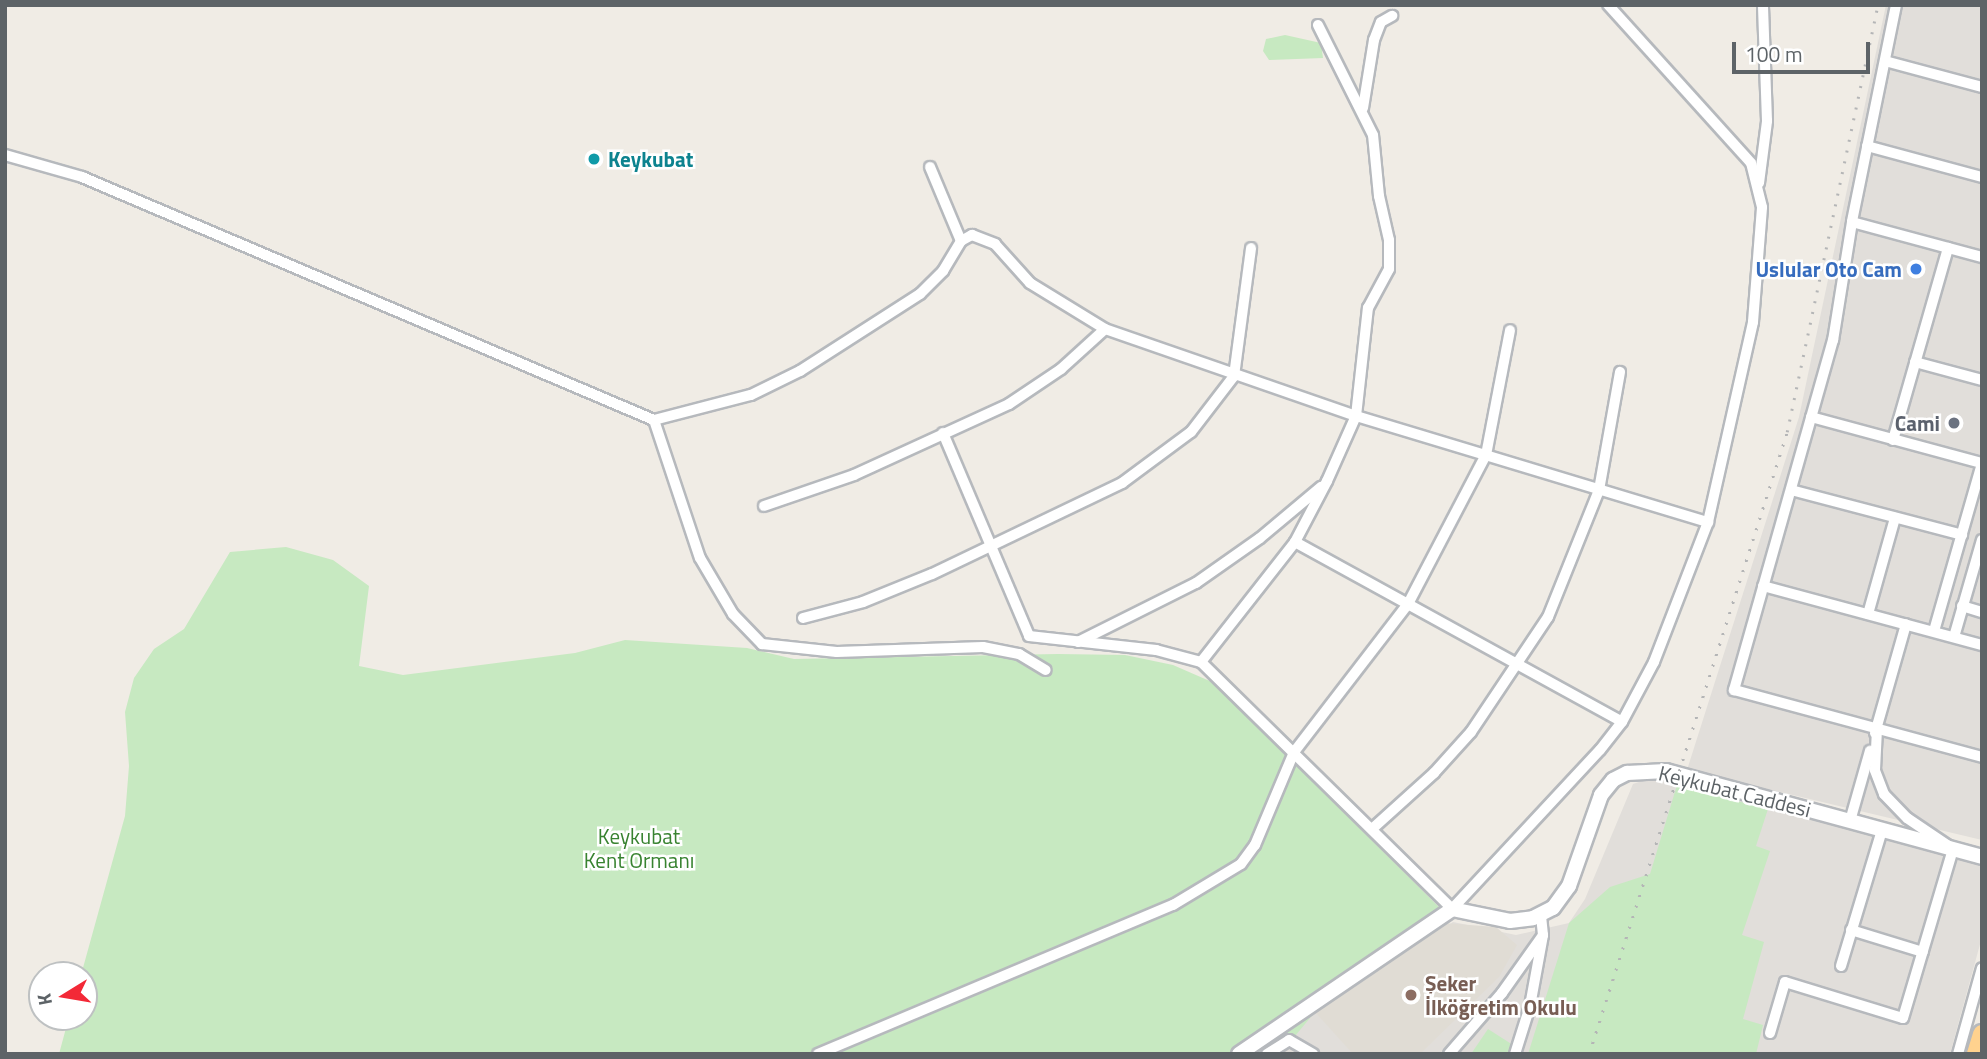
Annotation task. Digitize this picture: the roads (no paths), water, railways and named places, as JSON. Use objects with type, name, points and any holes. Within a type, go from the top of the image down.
[{"type":"highway","points":[[1976,1054],[1982,1034]]},
{"type":"street","points":[[1608,5],[1739,145],[1759,184]]},
{"type":"street","points":[[1239,1054],[1452,909],[1554,804],[1622,722],[1668,632],[1709,522],[1755,306],[1762,218],[1759,184],[1768,121],[1763,5]]},
{"type":"street","points":[[1896,5],[1852,222],[1833,340],[1734,690],[1982,757]]},
{"type":"street","points":[[1363,113],[1370,51],[1379,26],[1392,16]]},
{"type":"street","points":[[1201,662],[1295,542],[1327,481],[1356,416],[1368,308],[1383,285],[1390,259],[1375,142],[1318,25]]},
{"type":"street","points":[[1885,61],[1982,87]]},
{"type":"street","points":[[1867,146],[1982,177]]},
{"type":"street","points":[[5,155],[82,177],[654,419],[751,395],[800,371],[928,287],[961,241],[972,235],[990,240],[1030,283],[1105,329],[1234,376],[1356,416],[1709,522]]},
{"type":"street","points":[[930,167],[961,241]]},
{"type":"street","points":[[1852,222],[1982,257]]},
{"type":"street","points":[[803,618],[863,601],[1122,483],[1191,432],[1234,376],[1251,248]]},
{"type":"street","points":[[1893,440],[1948,248]]},
{"type":"street","points":[[764,506],[854,475],[1029,392],[1105,329]]},
{"type":"street","points":[[818,1054],[1216,883],[1251,851],[1294,752],[1408,604],[1486,455],[1510,330]]},
{"type":"street","points":[[1915,362],[1982,380]]},
{"type":"street","points":[[1372,829],[1453,753],[1520,664],[1560,592],[1599,490],[1620,372]]},
{"type":"street","points":[[1811,418],[1982,463],[1934,631]]},
{"type":"street","points":[[654,419],[700,558],[726,605],[756,641],[775,648],[837,652],[983,648],[1019,654],[1046,670]]},
{"type":"street","points":[[943,433],[993,543],[1027,634],[1036,639],[1075,644],[1156,650],[1201,662],[1452,909],[1510,921],[1541,915],[1543,935],[1530,1006],[1515,1054]]},
{"type":"street","points":[[1075,644],[1196,583],[1260,538],[1327,481]]},
{"type":"street","points":[[1791,489],[1962,535]]},
{"type":"street","points":[[1868,614],[1895,518]]},
{"type":"street","points":[[1954,637],[1982,541]]},
{"type":"street","points":[[1295,542],[1622,722]]},
{"type":"street","points":[[1763,586],[1982,645]]},
{"type":"street","points":[[1962,606],[1982,612]]},
{"type":"street","points":[[1850,821],[1906,624]]},
{"type":"street","points":[[1770,1033],[1785,982],[1903,1018],[1953,849],[1907,818],[1884,794],[1875,770],[1877,729]]},
{"type":"street","name":"Keykubat Caddesi","points":[[1541,915],[1566,893],[1604,789],[1627,773],[1666,771],[1982,857]]},
{"type":"street","points":[[1840,966],[1882,830]]},
{"type":"street","points":[[1851,930],[1923,952]]},
{"type":"street","points":[[1449,1054],[1502,992],[1543,935]]},
{"type":"street","points":[[1958,1054],[1982,968]]},
{"type":"street","points":[[1272,1031],[1313,1054]]},
{"type":"street","points":[[1267,1054],[1289,1040]]},
{"type":"railway","points":[[1589,1054],[1787,432],[1878,5]]},
{"type":"place","name":"Keykubat","points":[[594,159]]},
{"type":"place","name":"Uslular Oto Cam","points":[[1916,269]]},
{"type":"place","name":"Cami","points":[[1954,423]]},
{"type":"place","name":"Şeker İlköğretim Okulu","points":[[1411,995]]},
{"type":"park label","name":"Keykubat Kent Ormanı","points":[[639,848]]}]
